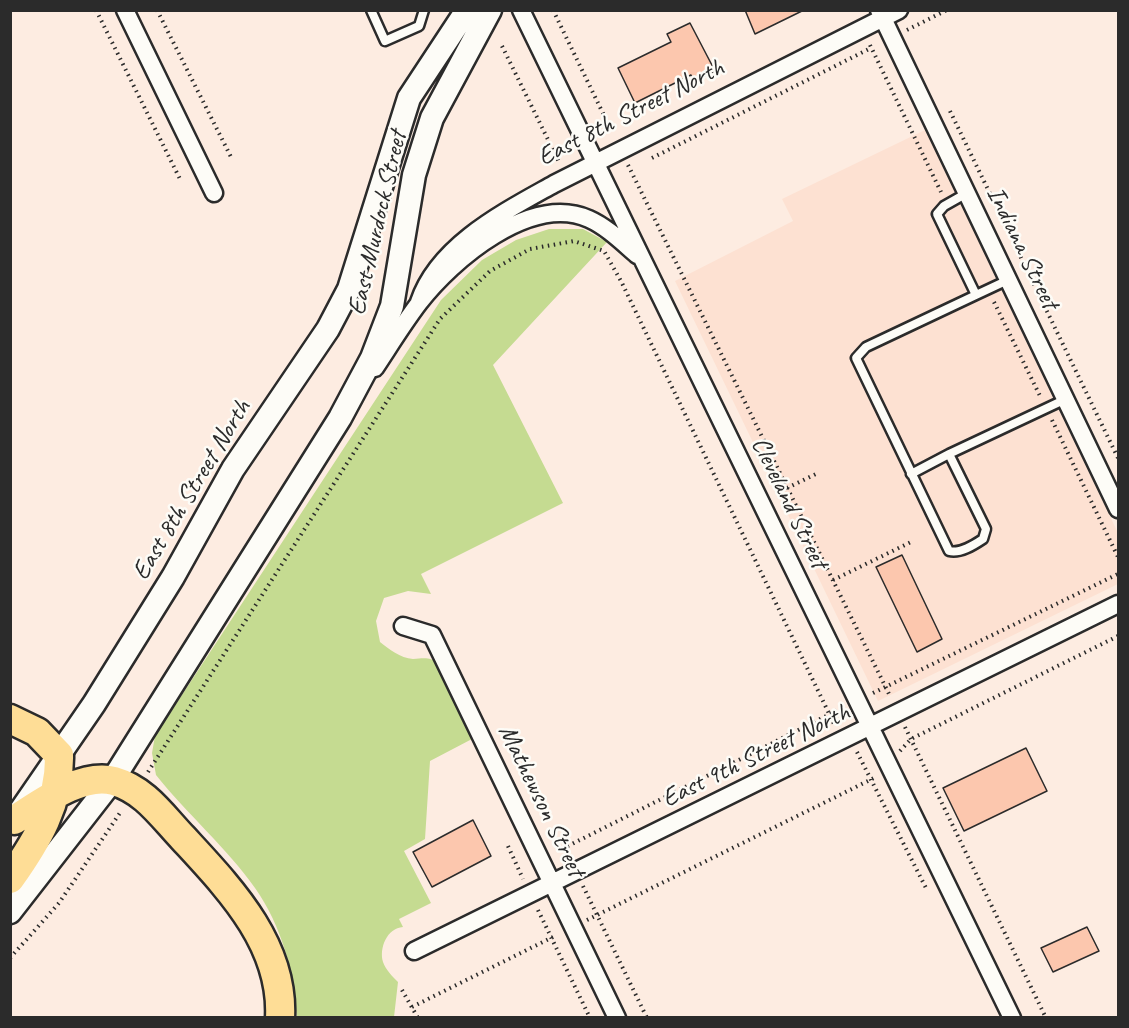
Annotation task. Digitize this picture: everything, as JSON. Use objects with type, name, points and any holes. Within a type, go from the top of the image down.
[{"type":"highway","points":[[10,719],[37,732],[59,755],[57,793],[44,824],[10,879]]},
{"type":"highway","points":[[12,823],[57,793],[76,784],[123,786],[142,794],[222,881],[247,912],[272,961],[280,1017]]},
{"type":"street","points":[[125,10],[214,193]]},
{"type":"street","name":"East Murdock Street","points":[[409,98],[467,10]]},
{"type":"street","name":"East Murdock Street","points":[[340,418],[372,358],[392,306],[414,175],[432,118],[490,10]]},
{"type":"street","name":"Cleveland Street","points":[[521,10],[1012,1017]]},
{"type":"street","name":"East 8th Street North","points":[[419,302],[426,283],[440,262],[508,209],[881,14],[903,15]]},
{"type":"street","name":"Indiana Street","points":[[881,14],[1119,508]]},
{"type":"street","name":"East 8th Street North","points":[[12,823],[59,755],[173,577],[233,469],[328,329],[349,289],[409,98]]},
{"type":"street","name":"East 8th Street North","points":[[10,912],[123,786],[340,418],[419,302],[459,262],[495,234],[528,218],[556,213],[587,218],[608,230],[643,260]]},
{"type":"street","name":"East 9th Street North","points":[[414,951],[553,885],[1119,604]]},
{"type":"street","name":"Mathewson Street","points":[[403,626],[432,634],[617,1017]]},
{"type":"lane","points":[[371,10],[385,41],[418,26],[424,10]]},
{"type":"lane","points":[[967,193],[944,206],[937,214],[976,295]]},
{"type":"lane","points":[[949,454],[986,529],[983,539],[958,552],[949,551],[856,358],[866,347],[1008,280]]},
{"type":"lane","points":[[911,474],[1066,399]]},
{"type":"path","points":[[96,10],[181,181]]},
{"type":"path","points":[[158,10],[231,157]]},
{"type":"path","points":[[553,10],[1046,1017]]},
{"type":"path","points":[[651,158],[947,10]]},
{"type":"path","points":[[903,15],[916,40]]},
{"type":"path","points":[[502,46],[566,177]]},
{"type":"path","points":[[947,104],[1119,458]]},
{"type":"path","points":[[630,169],[641,163]]},
{"type":"path","points":[[577,242],[581,228],[579,217]]},
{"type":"path","points":[[10,958],[59,903],[123,786],[440,319],[490,271],[507,261],[530,249],[577,242],[603,251],[621,281],[832,723],[862,759],[928,893]]},
{"type":"path","points":[[787,488],[816,474]]},
{"type":"path","points":[[833,580],[911,542]]},
{"type":"path","points":[[412,1007],[872,779],[911,739],[1119,636]]},
{"type":"path","points":[[508,846],[590,1017]]},
{"type":"path","points":[[402,990],[418,1017]]},
{"type":"shaded area","points":[[925,130],[1118,533],[1118,584],[878,701],[675,281],[793,221],[782,199]]},
{"type":"green space","points":[[549,229],[583,229],[607,242],[493,365],[563,503],[421,574],[431,594],[408,591],[384,598],[376,621],[380,642],[404,657],[433,660],[472,739],[430,761],[425,839],[404,851],[431,903],[399,919],[403,927],[393,931],[383,945],[383,962],[398,982],[394,1017],[297,1017],[290,967],[273,918],[244,873],[156,775],[152,753],[155,736],[441,300],[482,260],[516,240]]},
{"type":"building","points":[[745,10],[804,10],[755,34]]},
{"type":"building","points":[[690,23],[715,71],[694,81],[691,75],[635,103],[618,68],[671,42],[667,34]]},
{"type":"building","points":[[902,555],[942,639],[917,652],[876,567]]},
{"type":"building","points":[[1026,748],[1047,791],[964,831],[943,788]]},
{"type":"building","points":[[473,820],[491,856],[432,887],[413,852]]},
{"type":"building","points":[[1087,927],[1099,951],[1053,972],[1041,948]]}]
